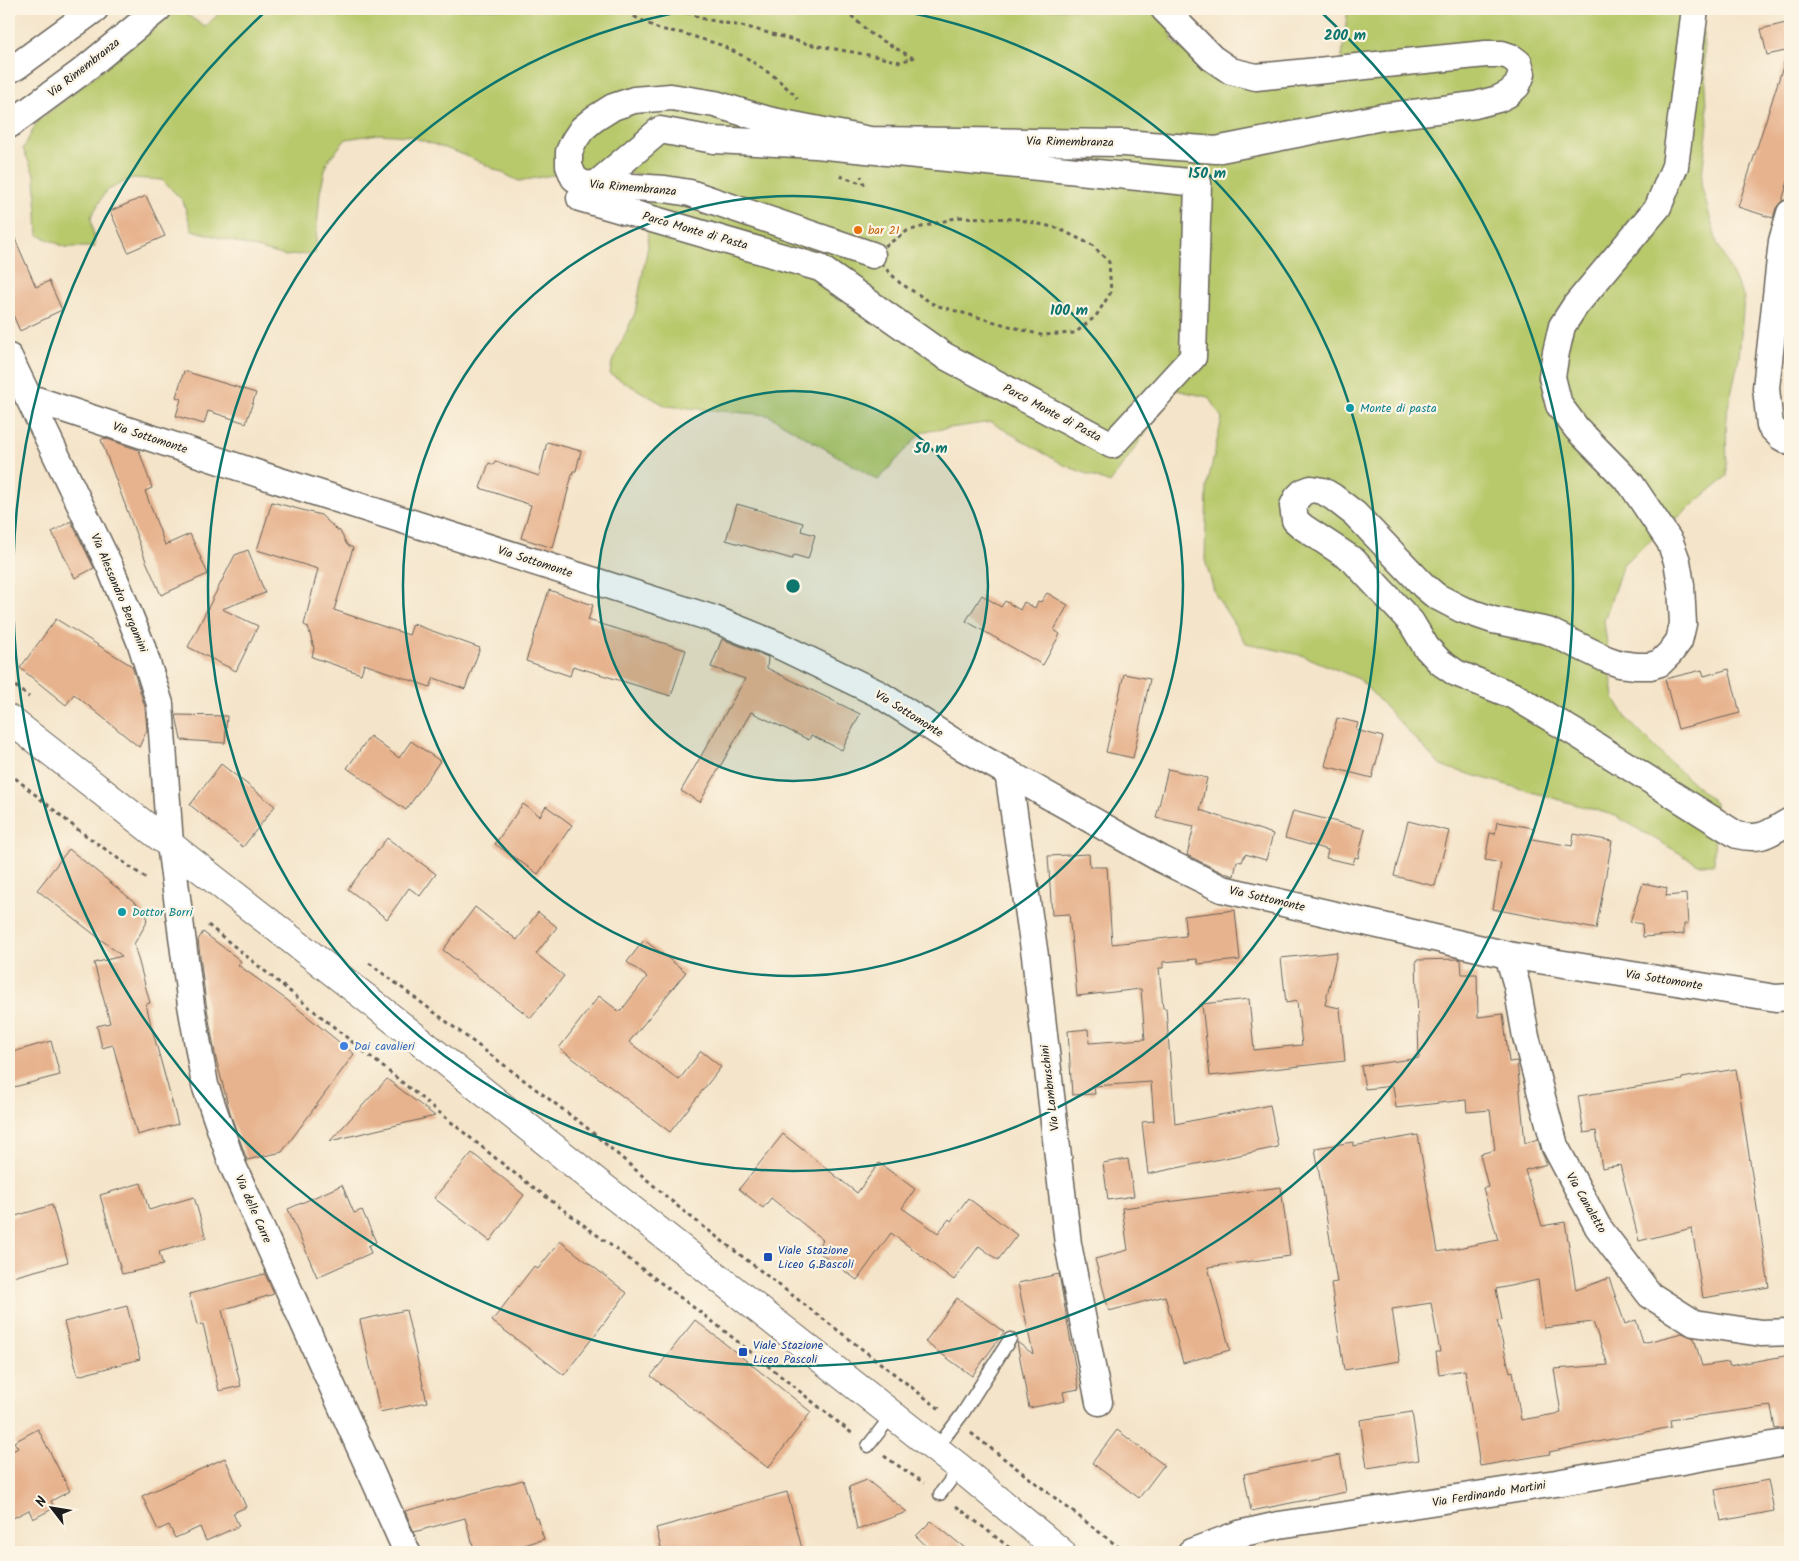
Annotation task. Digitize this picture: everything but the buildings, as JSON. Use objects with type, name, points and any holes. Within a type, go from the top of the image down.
[{"type":"main road","points":[[9,719],[960,1468],[1061,1552]]},
{"type":"street","points":[[9,70],[95,9]]},
{"type":"street","name":"Via Rimembranza","points":[[9,125],[80,73],[158,9]]},
{"type":"street","name":"Via Rimembranza","points":[[872,255],[690,193],[665,189],[583,184],[574,178],[569,166],[569,152],[582,129],[612,108],[634,100],[671,97],[715,104],[768,120],[870,140],[1124,143],[1216,150],[1382,117],[1483,103],[1508,94],[1517,86],[1522,74],[1519,63],[1511,57],[1502,54],[1486,54],[1256,77],[1231,71],[1212,58],[1164,9]]},
{"type":"street","points":[[1694,9],[1674,166],[1668,185],[1658,207],[1575,306],[1562,326],[1552,377],[1559,405],[1577,429],[1631,484],[1670,542],[1677,560],[1681,585],[1683,624],[1679,641],[1670,653],[1660,663],[1650,666],[1620,664],[1548,631],[1493,620],[1460,609],[1436,596],[1424,586],[1355,514],[1323,490],[1311,489],[1303,492],[1293,506],[1294,516],[1295,520],[1303,527],[1353,560],[1410,622],[1426,647],[1440,662],[1456,673],[1514,696],[1737,835],[1752,838],[1764,836],[1790,821]]},
{"type":"street","name":"Parco Monte di Pasta","points":[[660,130],[714,140],[816,145],[1198,183],[1193,357],[1112,445],[943,355],[820,268],[580,198],[594,185],[660,130]]},
{"type":"street","points":[[1790,213],[1782,241],[1766,388],[1770,426],[1781,437],[1790,442]]},
{"type":"street","name":"Via Alessandro Bergamini","points":[[9,358],[110,567],[141,644],[160,704],[170,844]]},
{"type":"street","name":"Via Sottomonte","points":[[28,397],[286,483],[714,619],[780,646],[879,694],[962,747],[1160,859],[1222,889],[1508,955],[1776,998],[1790,997]]},
{"type":"street","name":"Via Lambruschini","points":[[1008,772],[1034,956],[1068,1244],[1100,1402]]},
{"type":"street","name":"Via delle Carre","points":[[170,844],[191,1005],[205,1085],[233,1166],[407,1552]]},
{"type":"street","name":"Via Canaletto","points":[[1508,955],[1517,986],[1526,1037],[1555,1146],[1598,1227],[1650,1295],[1694,1323],[1761,1333],[1790,1332]]},
{"type":"street","name":"Via Ferdinando Martini","points":[[1191,1552],[1239,1534],[1279,1525],[1556,1483],[1790,1442]]},
{"type":"lane","points":[[936,1449],[963,1413],[1010,1339]]},
{"type":"lane","points":[[868,1446],[892,1415]]},
{"type":"lane","points":[[940,1494],[960,1468]]},
{"type":"path","points":[[655,9],[688,12],[704,19],[747,27],[808,44],[900,62],[913,58],[871,34],[844,9]]},
{"type":"path","points":[[959,217],[1017,219],[1058,228],[1092,245],[1109,262],[1111,292],[1096,316],[1075,333],[1041,335],[935,305],[900,283],[872,255],[907,231],[959,217]]},
{"type":"path","points":[[9,681],[31,700]]},
{"type":"path","points":[[9,773],[77,829],[177,900],[509,1169],[717,1326],[868,1446],[940,1494],[1015,1552]]},
{"type":"path","points":[[364,960],[586,1127],[682,1210],[1125,1552]]},
{"type":"green space","points":[[179,9],[205,27],[224,9],[1165,9],[1173,42],[1206,67],[1340,72],[1348,9],[1686,9],[1703,31],[1708,124],[1701,184],[1717,243],[1744,298],[1739,358],[1726,416],[1727,476],[1623,564],[1604,621],[1614,698],[1627,719],[1715,803],[1714,864],[1698,864],[1616,816],[1441,766],[1359,679],[1304,656],[1246,643],[1215,594],[1205,560],[1207,487],[1222,418],[1208,397],[1176,390],[1110,483],[1064,465],[991,422],[922,432],[878,480],[768,415],[666,406],[610,374],[612,362],[635,313],[648,246],[645,175],[587,169],[519,181],[465,155],[409,136],[378,134],[346,139],[327,162],[320,192],[315,253],[285,256],[192,230],[183,201],[162,180],[132,178],[106,191],[91,217],[95,247],[65,247],[38,235],[35,176],[23,149],[37,122]]},
{"type":"place","name":"bar 21","points":[[858,230]]},
{"type":"place","name":"Monte di pasta","points":[[1350,408]]},
{"type":"place","name":"Dottor Borri","points":[[122,912]]},
{"type":"place","name":"Dai cavalieri","points":[[344,1046]]},
{"type":"place","name":"Viale Stazione Liceo G.Bascoli","points":[[768,1257]]},
{"type":"place","name":"Viale Stazione Liceo Pascoli","points":[[743,1352]]}]
